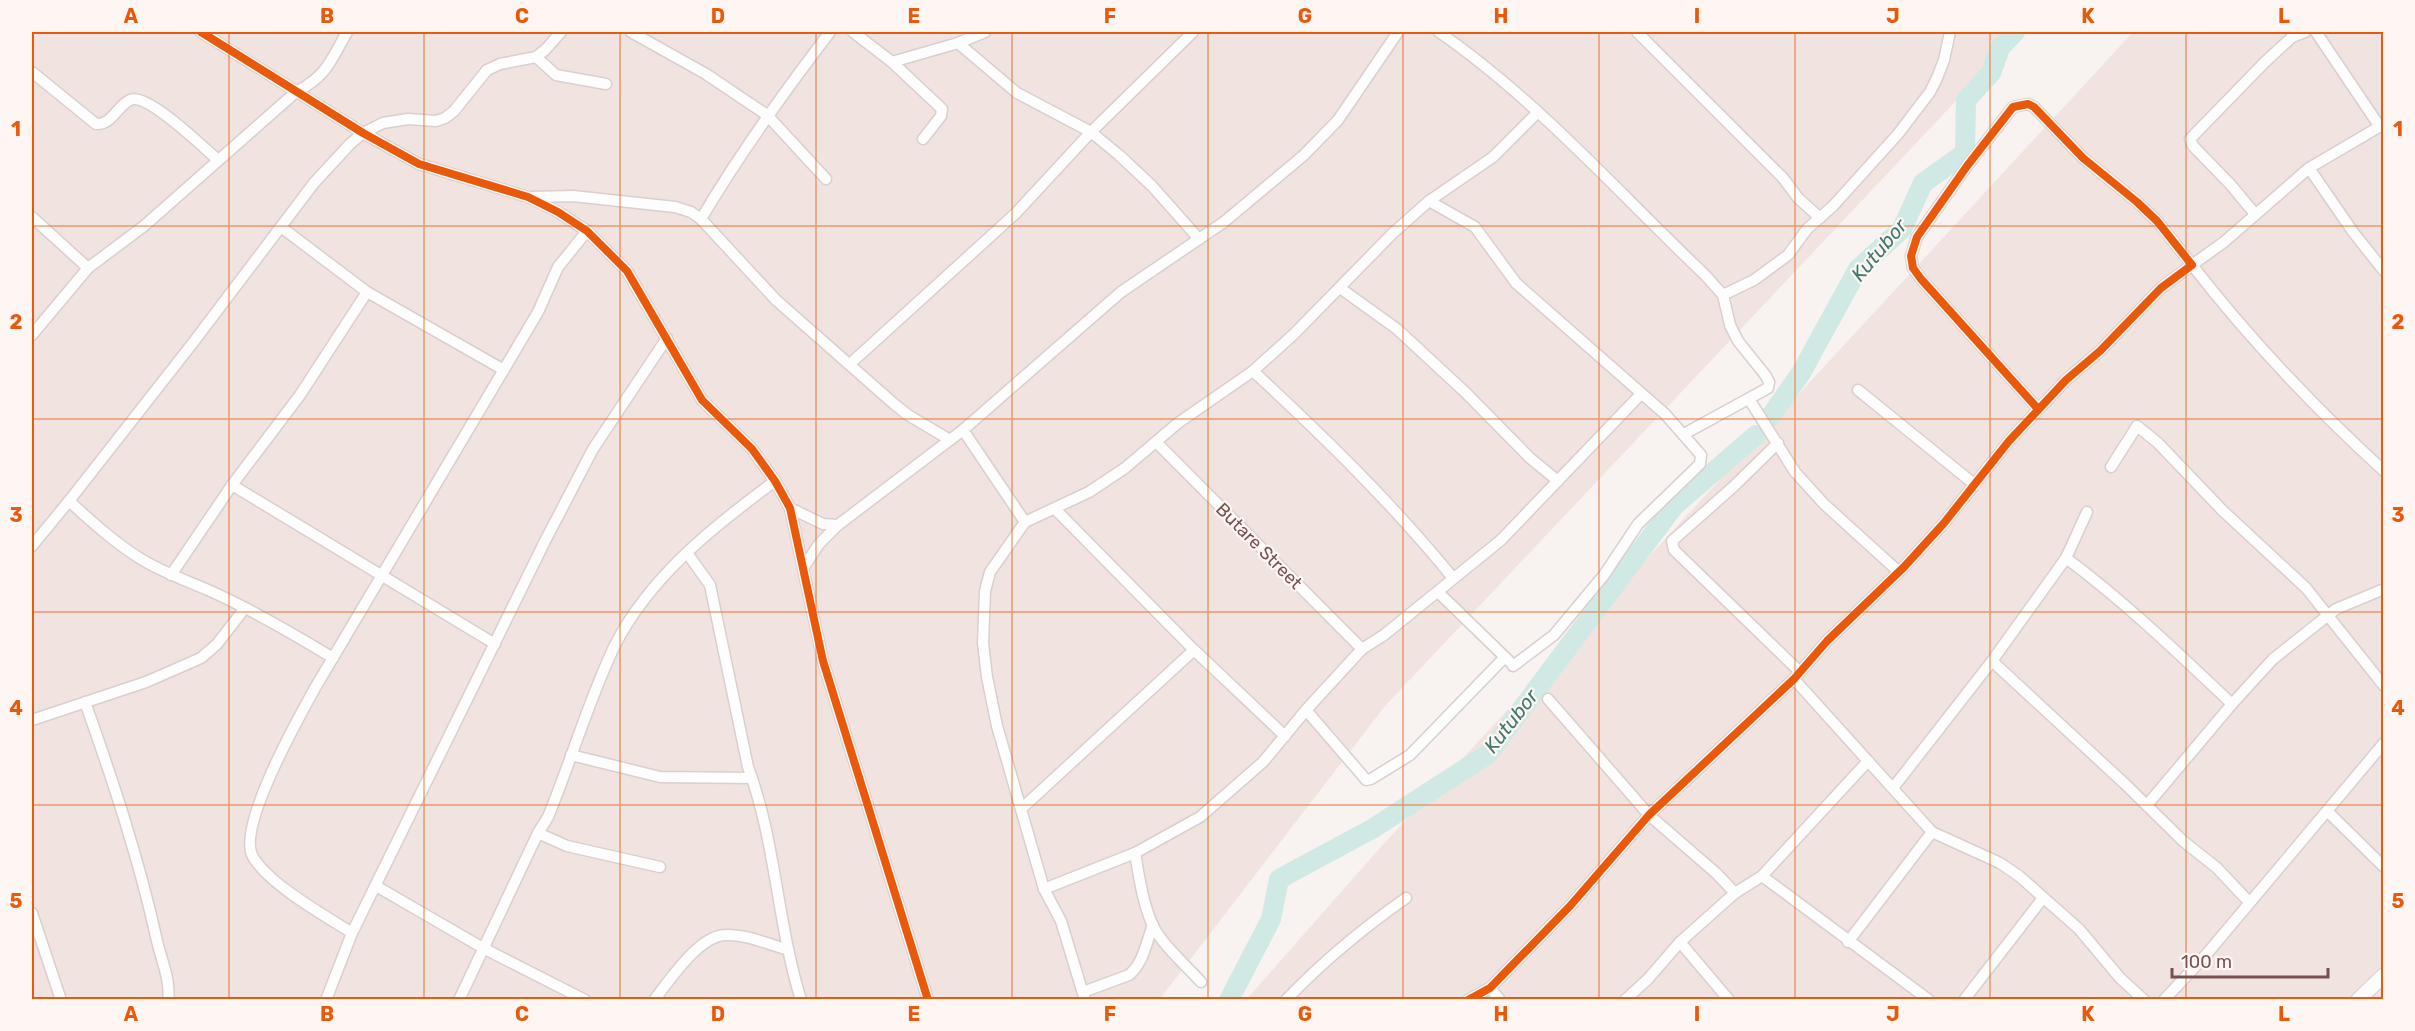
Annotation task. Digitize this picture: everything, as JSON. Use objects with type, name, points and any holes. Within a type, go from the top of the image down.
[{"type":"street","points":[[201,32],[363,133],[419,164],[528,196],[558,212],[587,231],[627,271],[702,400],[752,449],[775,481],[790,508],[823,661],[928,999]]},
{"type":"street","points":[[32,335],[57,302],[88,268],[144,226],[296,92],[314,83],[326,69],[347,32]]},
{"type":"street","points":[[32,546],[314,183],[363,133],[383,123],[408,119],[436,121],[445,118],[454,111],[487,70],[500,64],[536,57],[546,50],[561,32]]},
{"type":"street","points":[[631,32],[706,74],[767,115],[826,179]]},
{"type":"street","points":[[701,219],[732,166],[767,115],[830,32]]},
{"type":"street","points":[[853,32],[892,62],[942,109],[941,116],[924,139]]},
{"type":"street","points":[[892,62],[958,43],[985,32]]},
{"type":"street","points":[[850,363],[1015,214],[1091,132],[1193,32]]},
{"type":"street","points":[[804,567],[819,544],[838,525],[963,430],[1121,292],[1199,239],[1260,193],[1304,155],[1338,120],[1398,32]]},
{"type":"street","points":[[1439,32],[1478,61],[1538,113],[1724,295],[1730,325],[1738,341],[1769,382],[1768,388],[1684,434]]},
{"type":"street","points":[[1638,32],[1820,218]]},
{"type":"street","points":[[1724,295],[1766,273],[1788,255],[1807,229],[1898,134],[1930,92],[1944,60],[1950,32]]},
{"type":"street","points":[[2255,214],[2193,146],[2190,139],[2271,56],[2292,37],[2305,32]]},
{"type":"street","points":[[1468,999],[1490,988],[1570,906],[1649,815],[1797,675],[1899,572],[1944,523],[2038,409],[2066,380],[2100,351],[2161,288],[2224,242],[2309,168],[2382,126],[2316,32]]},
{"type":"street","points":[[958,43],[1017,93],[1091,132],[1119,154],[1152,186],[1199,239]]},
{"type":"street","points":[[536,57],[556,75],[606,84]]},
{"type":"street","points":[[32,72],[96,124],[107,121],[131,99],[138,99],[157,108],[218,160]]},
{"type":"street","points":[[2038,409],[1921,279],[1913,268],[1911,256],[1917,237],[1967,166],[2013,107],[2028,104],[2034,107],[2083,158],[2157,221],[2219,300],[2284,370],[2384,471]]},
{"type":"street","points":[[1153,925],[1144,954],[1135,970],[1084,996],[1061,921],[1044,889],[997,726],[983,643],[985,591],[990,572],[1025,522],[1089,492],[1253,371],[1294,334],[1393,233],[1429,201],[1493,157],[1538,113]]},
{"type":"street","points":[[2309,168],[2353,232],[2384,271]]},
{"type":"street","points":[[528,196],[573,196],[675,207],[690,212],[701,219],[776,300],[908,415],[950,440]]},
{"type":"street","points":[[1429,201],[1475,227],[1516,283],[1609,363],[1684,434],[1701,455],[1700,464],[1638,524],[1604,574],[1554,635],[1516,668],[1438,592]]},
{"type":"street","points":[[32,217],[88,268]]},
{"type":"street","points":[[281,227],[368,292],[504,370]]},
{"type":"street","points":[[352,933],[268,874],[253,856],[249,843],[270,776],[289,733],[382,577],[445,465],[538,312],[558,267],[587,231]]},
{"type":"street","points":[[1340,288],[1397,329],[1466,393],[1530,458],[1558,481]]},
{"type":"street","points":[[171,575],[231,485],[300,395],[368,292]]},
{"type":"street","points":[[326,999],[352,933],[545,541],[593,449],[667,338]]},
{"type":"street","points":[[1253,371],[1358,470],[1453,578]]},
{"type":"street","points":[[1858,390],[1974,484]]},
{"type":"street","points":[[1044,889],[1135,854],[1200,817],[1263,762],[1306,710],[1362,649],[1384,635],[1501,540],[1641,394]]},
{"type":"street","points":[[1749,399],[1796,472],[1824,504],[1899,572]]},
{"type":"street","points":[[2111,467],[2137,426],[2158,443],[2222,510],[2280,561],[2306,588],[2384,686]]},
{"type":"street","points":[[963,430],[1025,522]]},
{"type":"street","name":"Butare Street","points":[[1156,442],[1362,649]]},
{"type":"street","points":[[1778,443],[1672,541],[1674,550],[1797,675],[1868,761],[1932,832],[2000,863],[2019,876],[2079,928],[2120,978],[2144,999]]},
{"type":"street","points":[[459,999],[538,833],[548,818],[615,646],[649,594],[687,553],[721,520],[775,481]]},
{"type":"street","points":[[231,485],[495,644]]},
{"type":"street","points":[[69,501],[108,536],[141,559],[286,629],[333,658]]},
{"type":"street","points":[[790,508],[823,524],[838,525]]},
{"type":"street","points":[[1055,509],[1194,650],[1286,736]]},
{"type":"street","points":[[1893,788],[1992,661],[2066,558],[2087,512]]},
{"type":"street","points":[[687,553],[710,585],[748,767],[768,832],[786,949],[801,999]]},
{"type":"street","points":[[2066,558],[2093,578],[2232,704]]},
{"type":"street","points":[[2147,805],[2273,659],[2327,615],[2352,601],[2384,589]]},
{"type":"street","points":[[32,720],[146,682],[201,658],[217,644],[245,608]]},
{"type":"street","points":[[1021,809],[1194,650]]},
{"type":"street","points":[[1306,710],[1362,776],[1366,780],[1371,779],[1410,755],[1505,657]]},
{"type":"street","points":[[1992,661],[2183,841],[2217,868],[2249,902]]},
{"type":"street","points":[[1548,699],[1649,815],[1735,892]]},
{"type":"street","points":[[85,702],[149,900],[165,972],[168,999]]},
{"type":"street","points":[[2164,999],[2384,743]]},
{"type":"street","points":[[571,755],[660,777],[752,778]]},
{"type":"street","points":[[1625,999],[1648,979],[1680,942],[1735,892],[1762,876],[1868,761]]},
{"type":"street","points":[[2327,811],[2384,867]]},
{"type":"street","points":[[1848,942],[1932,832]]},
{"type":"street","points":[[538,833],[567,846],[660,867]]},
{"type":"street","points":[[1135,854],[1143,895],[1153,925],[1166,945],[1201,982]]},
{"type":"street","points":[[1762,876],[1848,942],[1929,999]]},
{"type":"street","points":[[376,886],[483,948],[585,999]]},
{"type":"street","points":[[1286,999],[1326,958],[1406,898]]},
{"type":"street","points":[[1964,999],[2043,898]]},
{"type":"street","points":[[32,913],[61,999]]},
{"type":"street","points":[[654,999],[692,954],[711,939],[724,934],[786,949]]},
{"type":"street","points":[[1680,942],[1729,999]]},
{"type":"street","points":[[2358,999],[2384,975]]},
{"type":"street","points":[[1490,988],[1500,999]]},
{"type":"shaded area","points":[[32,32],[2021,32],[1385,706],[1159,1000],[32,999]]},
{"type":"shaded area","points":[[2133,32],[2383,32],[2383,999],[1246,1000],[1378,850]]},
{"type":"waterway","name":"Kutubor","points":[[1770,417],[1801,373],[1858,269],[1902,229],[1923,183],[1965,153],[1966,100],[1991,73],[2000,48],[2015,32]]},
{"type":"waterway","name":"Kutubor","points":[[1229,1000],[1271,919],[1279,879],[1372,829],[1488,754],[1674,506],[1756,435]]},
{"type":"cycle path","points":[[201,32],[363,133],[419,164],[528,197],[558,212],[587,231],[627,271],[702,400],[752,449],[775,481],[790,508],[823,661],[928,1000]]},
{"type":"cycle path","points":[[1468,1000],[1490,988],[1570,906],[1649,815],[1794,679],[1827,641],[1904,567],[1944,523],[2009,441],[2066,380],[2100,351],[2161,288],[2192,265],[2157,221],[2083,158],[2034,107],[2028,104],[2013,107],[1967,166],[1917,237],[1911,256],[1913,268],[1921,279],[2038,409]]}]
